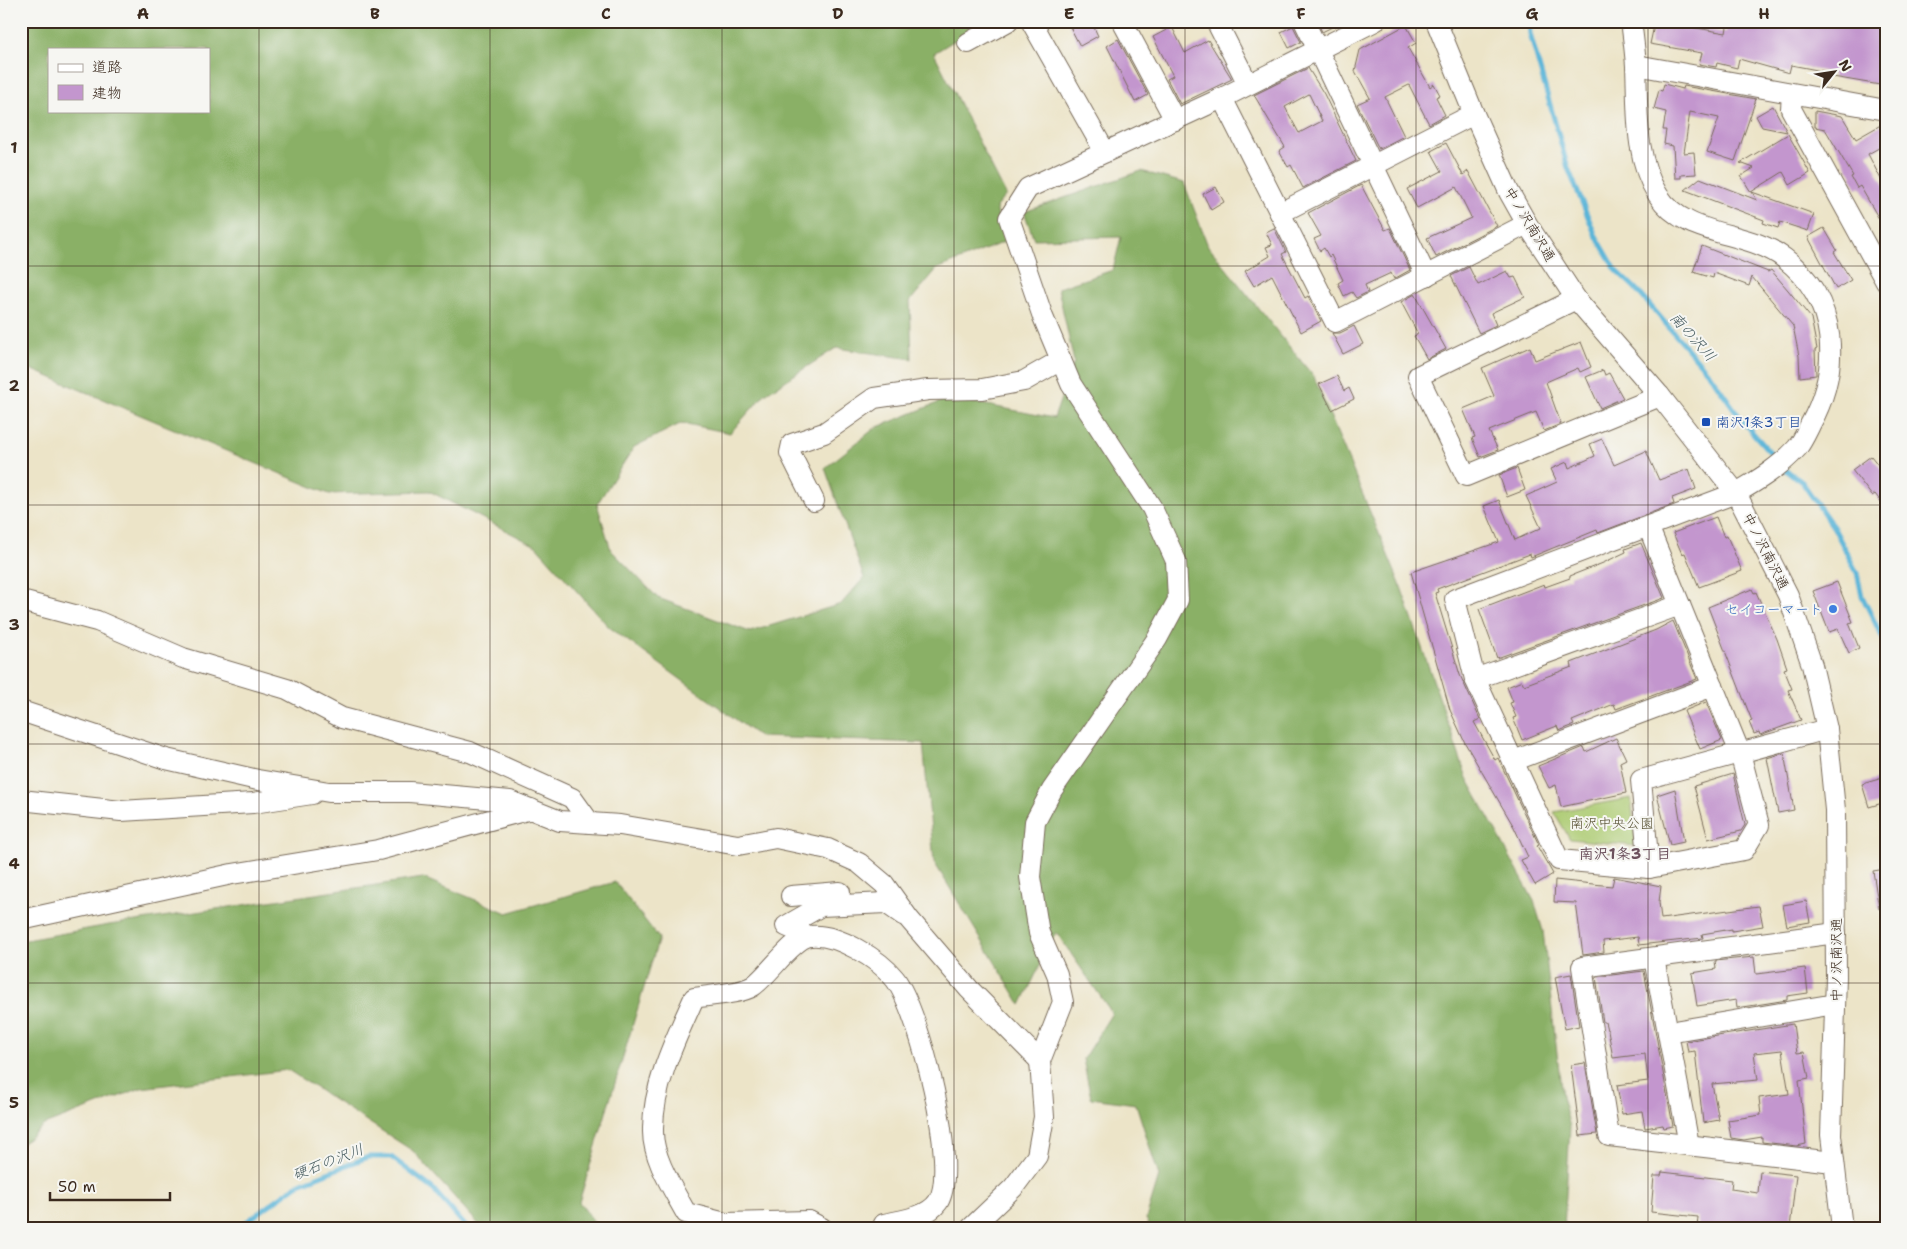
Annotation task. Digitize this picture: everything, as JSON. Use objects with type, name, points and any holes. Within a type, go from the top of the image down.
[{"type":"street","points":[[968,44],[1008,21]]},
{"type":"street","points":[[1031,21],[1104,152]]},
{"type":"street","points":[[1122,21],[1175,120]]},
{"type":"street","points":[[1216,21],[1248,84]]},
{"type":"street","points":[[1304,21],[1426,276]]},
{"type":"street","points":[[971,1228],[1013,1188],[1037,1156],[1044,1117],[1040,1061],[1063,1002],[1057,974],[1039,933],[1030,876],[1035,822],[1052,790],[1157,639],[1178,600],[1176,561],[1152,508],[1071,384],[1043,317],[1009,218],[1028,188],[1222,98],[1375,21]]},
{"type":"street","name":"中ノ沢南沢通","points":[[1436,21],[1474,114],[1509,192],[1527,224],[1576,298],[1660,396],[1736,492],[1788,596],[1812,665],[1827,729],[1835,810],[1836,1004],[1832,1162],[1842,1228]]},
{"type":"street","points":[[1631,21],[1636,65],[1637,120],[1644,164],[1658,196],[1674,212],[1714,232],[1758,244],[1784,258],[1804,276],[1826,320],[1832,350],[1828,381],[1817,412],[1797,448],[1764,477],[1736,492],[1455,599],[1476,679],[1559,860],[1649,868],[1744,850],[1759,826],[1740,753],[1648,526]]},
{"type":"street","points":[[1636,65],[1886,110]]},
{"type":"street","points":[[1792,94],[1790,109],[1886,282]]},
{"type":"street","points":[[1222,98],[1335,322],[1527,224]]},
{"type":"street","points":[[1280,212],[1373,167],[1474,114]]},
{"type":"street","points":[[1576,298],[1418,376],[1466,476],[1660,396]]},
{"type":"street","points":[[814,501],[790,453],[792,444],[824,433],[874,398],[928,390],[982,389],[1024,382],[1061,360]]},
{"type":"street","points":[[21,601],[97,621],[183,658],[287,689],[342,718],[470,752],[572,798],[590,823]]},
{"type":"street","points":[[1476,679],[1680,605]]},
{"type":"street","points":[[1513,761],[1713,686]]},
{"type":"street","points":[[21,711],[166,759],[258,780],[328,792]]},
{"type":"street","points":[[1649,868],[1641,780],[1827,729]]},
{"type":"street","points":[[21,800],[121,811],[253,803],[328,792],[410,792],[510,801],[560,821],[620,825],[738,845],[776,838],[828,849],[859,863],[884,884],[909,919],[969,989],[1040,1061]]},
{"type":"street","points":[[21,920],[232,874],[378,850],[531,809]]},
{"type":"street","points":[[791,896],[848,891],[864,903]]},
{"type":"street","points":[[882,1228],[884,1224],[919,1216],[938,1202],[945,1175],[943,1134],[932,1082],[916,1027],[896,980],[877,962],[842,941],[809,936],[786,926],[820,906],[864,903],[886,903],[909,919]]},
{"type":"street","points":[[1832,1162],[1609,1136],[1582,967],[1836,933]]},
{"type":"street","points":[[809,936],[798,943],[752,987],[694,998],[679,1031],[658,1090],[653,1133],[663,1173],[686,1212],[725,1223],[809,1220],[822,1228]]},
{"type":"street","points":[[1654,958],[1689,1145]]},
{"type":"street","points":[[1668,1032],[1836,1004]]},
{"type":"green space","points":[[21,21],[986,21],[934,53],[1006,195],[996,207],[1004,242],[937,269],[910,301],[912,359],[836,348],[765,394],[730,433],[682,423],[634,447],[597,504],[611,550],[658,598],[750,632],[841,604],[864,578],[825,468],[875,428],[950,398],[1054,418],[1074,362],[1058,288],[1113,270],[1121,237],[1034,239],[1024,212],[1141,171],[1184,183],[1208,246],[1314,377],[1400,584],[1467,778],[1534,901],[1543,931],[1562,1097],[1570,1127],[1564,1228],[1151,1228],[1146,1219],[1159,1176],[1136,1104],[1091,1098],[1083,1059],[1112,1013],[1056,932],[1021,1005],[934,862],[923,743],[760,737],[609,627],[536,546],[429,491],[329,494],[21,365]]},
{"type":"green space","name":"南沢中央公園","points":[[1631,798],[1636,846],[1570,839],[1554,812]]},
{"type":"green space","points":[[423,878],[507,913],[615,882],[659,938],[579,1202],[599,1228],[482,1228],[413,1151],[288,1070],[141,1088],[44,1125],[21,1145],[21,941],[109,925]]},
{"type":"building","points":[[1067,21],[1091,21],[1098,36],[1080,46]]},
{"type":"building","points":[[1317,21],[1344,21],[1322,32]]},
{"type":"building","points":[[1655,21],[1726,33],[1728,21],[1846,21],[1886,28],[1886,86],[1833,77],[1833,73],[1791,65],[1789,73],[1739,59],[1737,68],[1717,63],[1716,67],[1699,64],[1702,53],[1650,44]]},
{"type":"building","points":[[1406,25],[1416,43],[1408,48],[1430,87],[1434,84],[1440,95],[1436,97],[1445,115],[1429,124],[1409,85],[1385,97],[1404,136],[1379,149],[1357,104],[1370,98],[1355,71],[1360,50]]},
{"type":"building","points":[[1293,26],[1301,42],[1289,48],[1281,32]]},
{"type":"building","points":[[1172,27],[1185,53],[1208,40],[1232,79],[1180,104],[1167,79],[1173,76],[1153,37]]},
{"type":"building","points":[[1118,39],[1148,95],[1135,102],[1107,46]]},
{"type":"building","points":[[1308,68],[1324,94],[1356,161],[1303,188],[1291,165],[1288,167],[1279,151],[1285,147],[1254,95]],"holes":[[[1309,94],[1322,121],[1299,133],[1285,107]]]},
{"type":"building","points":[[1664,84],[1683,89],[1684,86],[1756,99],[1735,161],[1707,152],[1719,118],[1690,112],[1684,153],[1694,152],[1696,174],[1681,175],[1681,178],[1675,178],[1673,146],[1664,144],[1666,130],[1663,130],[1666,112],[1654,109],[1659,90],[1662,91]]},
{"type":"building","points":[[1773,106],[1787,132],[1762,127],[1756,116]]},
{"type":"building","points":[[1815,111],[1842,116],[1856,139],[1886,122],[1886,144],[1868,154],[1886,189],[1886,231],[1860,186],[1857,188],[1851,177],[1853,176],[1825,129],[1815,127]]},
{"type":"building","points":[[1788,134],[1810,173],[1790,185],[1783,172],[1751,192],[1741,176],[1754,168],[1740,163]]},
{"type":"building","points":[[1446,143],[1463,175],[1468,171],[1497,226],[1436,257],[1427,238],[1471,218],[1470,215],[1456,187],[1417,208],[1407,189],[1442,171],[1431,151]]},
{"type":"building","points":[[1700,178],[1757,200],[1752,192],[1814,214],[1808,231],[1780,222],[1778,228],[1763,223],[1764,220],[1685,190]]},
{"type":"building","points":[[1361,185],[1385,230],[1390,228],[1410,270],[1394,279],[1391,273],[1365,285],[1368,292],[1356,298],[1352,292],[1344,296],[1338,283],[1343,280],[1331,255],[1329,257],[1324,248],[1320,251],[1314,239],[1321,236],[1308,213]]},
{"type":"building","points":[[1216,187],[1224,202],[1211,210],[1203,194]]},
{"type":"building","points":[[1274,228],[1286,252],[1282,254],[1305,298],[1308,296],[1321,321],[1301,332],[1272,275],[1254,286],[1245,271],[1270,256],[1266,247],[1272,245],[1266,232]]},
{"type":"building","points":[[1824,228],[1837,250],[1834,252],[1851,280],[1836,289],[1808,237]]},
{"type":"building","points":[[1702,246],[1768,272],[1771,270],[1811,318],[1817,349],[1815,350],[1816,375],[1800,377],[1799,356],[1793,326],[1752,277],[1749,286],[1714,273],[1713,278],[1693,272]]},
{"type":"building","points":[[1469,267],[1478,285],[1507,271],[1511,278],[1515,277],[1525,297],[1491,313],[1496,325],[1479,333],[1451,276]]},
{"type":"building","points":[[1415,294],[1446,349],[1427,359],[1414,336],[1418,334],[1401,302]]},
{"type":"building","points":[[1354,326],[1363,344],[1343,354],[1332,333],[1340,333]]},
{"type":"building","points":[[1581,342],[1591,367],[1580,372],[1578,368],[1546,382],[1561,424],[1544,431],[1536,412],[1489,431],[1498,450],[1480,457],[1472,438],[1475,437],[1463,409],[1494,396],[1482,368],[1530,347],[1535,360]]},
{"type":"building","points":[[1603,370],[1605,375],[1609,373],[1623,398],[1600,408],[1586,377]]},
{"type":"building","points":[[1337,376],[1344,391],[1349,388],[1354,399],[1332,410],[1319,384]]},
{"type":"building","points":[[1602,439],[1614,465],[1646,451],[1659,480],[1689,469],[1696,489],[1672,498],[1674,504],[1598,533],[1597,530],[1531,557],[1530,554],[1437,589],[1438,592],[1435,593],[1460,675],[1480,719],[1474,722],[1495,760],[1498,758],[1539,845],[1537,846],[1553,874],[1535,885],[1521,860],[1528,857],[1514,827],[1465,743],[1450,710],[1411,572],[1499,542],[1484,506],[1499,500],[1515,540],[1541,528],[1526,496],[1557,482],[1551,469],[1567,462],[1569,468],[1595,456],[1590,444]]},
{"type":"building","points":[[1871,456],[1886,475],[1886,508],[1875,494],[1872,496],[1852,470]]},
{"type":"building","points":[[1517,468],[1525,490],[1507,497],[1499,475]]},
{"type":"building","points":[[1716,517],[1724,537],[1727,536],[1742,571],[1699,587],[1685,553],[1682,554],[1673,533]]},
{"type":"building","points":[[1641,543],[1664,598],[1497,658],[1479,609],[1544,584],[1545,587],[1570,578],[1570,576],[1603,563],[1626,552],[1625,549]]},
{"type":"building","points":[[1837,582],[1853,622],[1849,623],[1859,648],[1849,653],[1838,629],[1829,632],[1813,591]]},
{"type":"building","points":[[1752,589],[1754,593],[1756,592],[1777,639],[1787,668],[1784,669],[1792,689],[1788,690],[1801,720],[1760,735],[1759,732],[1754,734],[1749,722],[1752,721],[1708,607]]},
{"type":"building","points":[[1673,621],[1697,679],[1616,709],[1614,704],[1572,721],[1574,725],[1559,731],[1557,726],[1522,740],[1513,718],[1516,717],[1510,703],[1513,702],[1507,687],[1522,681],[1524,685],[1572,667],[1571,663],[1656,630]]},
{"type":"building","points":[[1706,702],[1722,740],[1700,749],[1684,711]]},
{"type":"building","points":[[1616,738],[1626,759],[1620,762],[1626,793],[1561,807],[1556,785],[1549,788],[1538,766],[1584,747],[1586,752]]},
{"type":"building","points":[[1784,753],[1794,810],[1778,813],[1767,758]]},
{"type":"building","points":[[1733,774],[1745,825],[1741,831],[1708,839],[1694,786]]},
{"type":"building","points":[[1886,777],[1886,802],[1869,807],[1862,784]]},
{"type":"building","points":[[1675,789],[1684,842],[1670,845],[1657,795]]},
{"type":"building","points":[[1886,869],[1886,908],[1879,909],[1873,871]]},
{"type":"building","points":[[1614,877],[1661,886],[1659,902],[1661,919],[1759,906],[1763,926],[1702,934],[1703,938],[1639,945],[1638,937],[1603,941],[1604,952],[1583,955],[1576,903],[1554,902],[1555,880],[1612,886]]},
{"type":"building","points":[[1806,901],[1810,922],[1787,926],[1783,905]]},
{"type":"building","points":[[1754,957],[1756,974],[1805,968],[1808,993],[1787,996],[1787,1000],[1737,1008],[1736,1000],[1697,1006],[1692,973],[1716,969],[1715,961]]},
{"type":"building","points":[[1644,971],[1673,1126],[1664,1128],[1663,1125],[1645,1128],[1642,1111],[1622,1114],[1617,1085],[1648,1081],[1645,1054],[1613,1058],[1608,1030],[1605,1022],[1603,1022],[1596,977]]},
{"type":"building","points":[[1571,974],[1579,1026],[1565,1029],[1555,977]]},
{"type":"building","points":[[1793,1024],[1797,1053],[1804,1052],[1809,1078],[1799,1080],[1806,1144],[1797,1146],[1762,1142],[1762,1137],[1744,1140],[1731,1138],[1728,1120],[1761,1115],[1759,1098],[1789,1094],[1782,1050],[1754,1053],[1758,1080],[1712,1084],[1719,1120],[1703,1123],[1695,1051],[1688,1052],[1686,1041]]},
{"type":"building","points":[[1585,1063],[1597,1134],[1580,1136],[1571,1065]]},
{"type":"building","points":[[1760,1171],[1796,1175],[1790,1228],[1697,1228],[1698,1217],[1651,1212],[1654,1176],[1661,1176],[1662,1172],[1732,1180],[1731,1189],[1758,1193]]},
{"type":"waterway","name":"南の沢川","points":[[1529,21],[1530,34],[1568,168],[1595,234],[1616,270],[1635,288],[1711,376],[1744,423],[1777,460]]},
{"type":"waterway","name":"南の沢川","points":[[1782,467],[1802,482],[1834,528],[1857,573],[1862,596],[1886,645]]},
{"type":"waterway","name":"硬石の沢川","points":[[242,1225],[297,1185],[368,1157],[391,1157],[432,1188],[467,1228]]},
{"type":"place","name":"南沢1条3丁目","points":[[1706,422]]},
{"type":"place","name":"セイコーマート","points":[[1833,609]]},
{"type":"district","name":"南沢1条3丁目","points":[[1625,854]]}]
